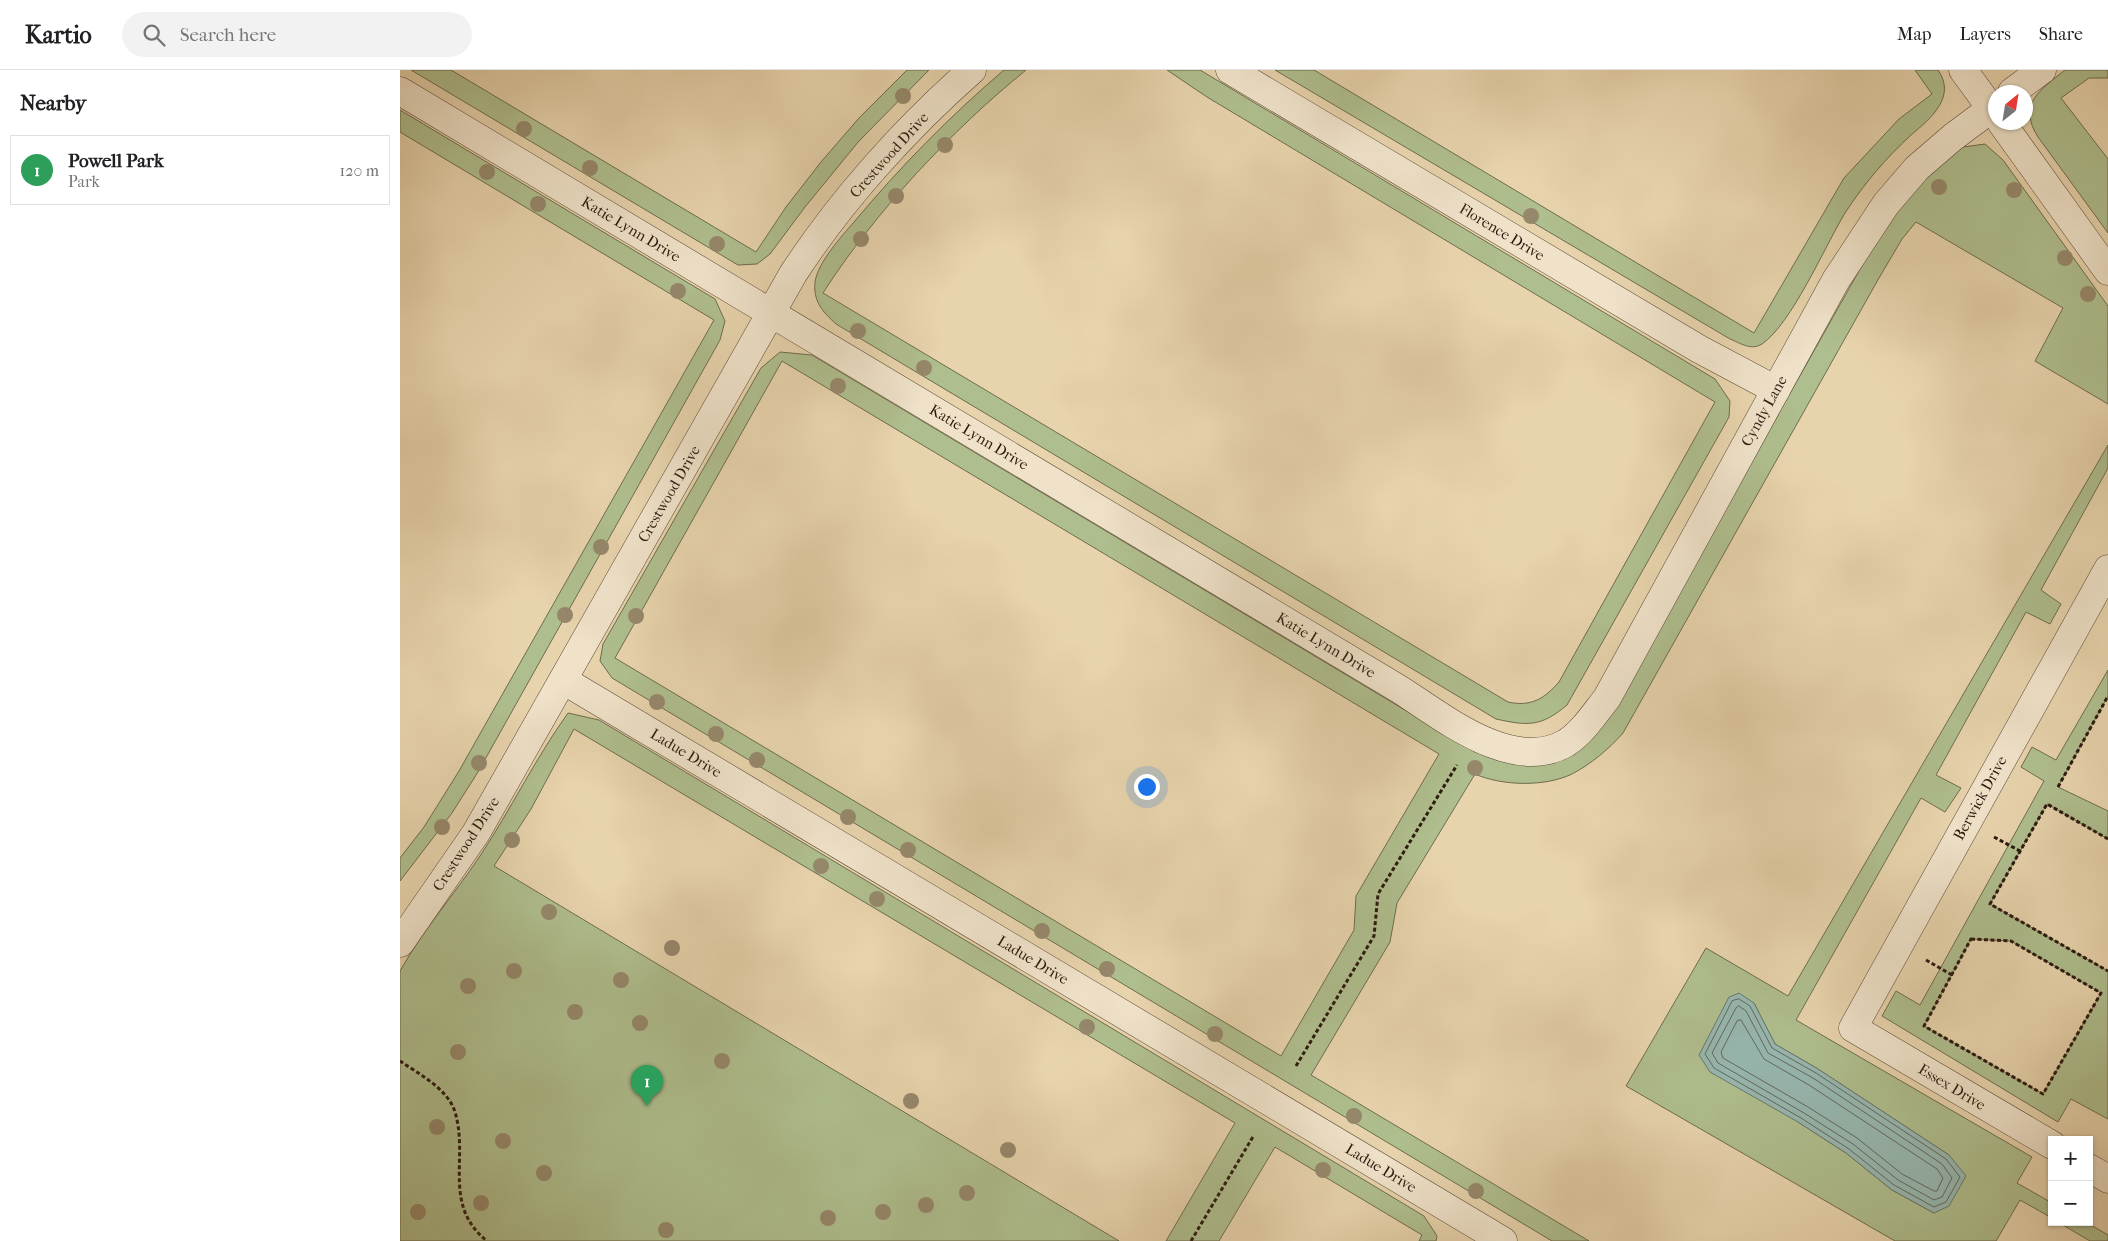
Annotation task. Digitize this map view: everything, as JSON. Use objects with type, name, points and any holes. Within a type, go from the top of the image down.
[{"type":"street","name":"Crestwood Drive","points":[[400,943],[476,833],[818,235],[937,100],[972,70]]},
{"type":"street","name":"Florence Drive","points":[[1230,70],[1699,349],[1776,390]]},
{"type":"street","points":[[1963,70],[1988,103]]},
{"type":"street","points":[[2022,85],[2042,70]]},
{"type":"street","name":"Katie Lynn Drive","points":[[400,91],[1399,689],[1466,732],[1507,749],[1524,753],[1546,751],[1565,743]]},
{"type":"street","name":"Cyndy Lane","points":[[1565,743],[1581,730],[1607,698],[1836,280],[1886,204],[1917,168],[1988,119]]},
{"type":"street","points":[[2008,130],[2108,271]]},
{"type":"street","name":"Berwick Drive","points":[[1853,1028],[2108,569]]},
{"type":"street","name":"Ladue Drive","points":[[563,680],[1487,1237]]},
{"type":"street","name":"Essex Drive","points":[[1853,1028],[2048,1143]]},
{"type":"street","points":[[2093,1170],[2108,1179]]},
{"type":"path","points":[[2058,787],[2108,696]]},
{"type":"path","points":[[1296,1066],[1374,936],[1378,894],[1457,765]]},
{"type":"path","points":[[2108,839],[2047,804],[1990,904],[2108,971]]},
{"type":"path","points":[[1971,939],[2011,941],[2101,994],[2043,1094],[1924,1026],[1971,939]]},
{"type":"path","points":[[400,1061],[436,1084],[455,1111],[459,1145],[458,1180],[462,1206],[480,1235],[487,1241]]},
{"type":"path","points":[[1191,1241],[1254,1135]]},
{"type":"green space","points":[[411,70],[451,70],[756,252],[786,207],[859,118],[907,70],[929,70],[859,141],[805,207],[770,254],[757,264],[738,265]]},
{"type":"green space","points":[[1004,70],[1026,70],[971,118],[916,174],[866,233],[823,293],[1508,702],[1524,703],[1536,700],[1548,693],[1559,682],[1715,402],[1207,97],[1167,70],[1200,70],[1715,379],[1730,401],[1729,417],[1567,705],[1542,721],[1534,723],[1517,723],[1496,719],[836,324],[827,315],[817,301],[815,282],[821,266],[831,250],[907,162],[964,105]]},
{"type":"green space","points":[[1275,70],[1314,70],[1754,333],[1844,178],[1899,119],[1932,94],[1915,70],[1938,70],[1943,80],[1944,89],[1943,98],[1933,115],[1901,144],[1852,202],[1785,320],[1762,344],[1754,347],[1746,346],[1730,339]]},
{"type":"green space","points":[[2065,70],[2108,70],[2108,78],[2089,78],[2061,98],[2108,159],[2108,233],[2038,137],[2033,127],[2033,102],[2047,84]]},
{"type":"green space","points":[[400,110],[715,299],[725,321],[720,340],[478,772],[452,813],[400,881],[400,858],[424,827],[459,771],[714,320],[400,132]]},
{"type":"green space","points":[[1985,144],[2003,160],[2108,306],[2108,404],[2035,361],[2063,308],[1916,222],[1902,239],[1879,278],[1623,733],[1593,761],[1572,774],[1561,778],[1537,783],[1510,783],[1475,774],[1397,903],[1390,942],[1311,1075],[1589,1241],[1552,1241],[612,678],[600,661],[603,644],[761,368],[780,352],[812,355],[1475,752],[1515,763],[1605,722],[1873,246],[1912,187],[1956,148]],"holes":[[[782,361],[1439,754],[1356,896],[1354,930],[1281,1056],[615,658]]]},
{"type":"green space","points":[[2108,445],[2108,468],[2041,590],[2061,604],[2050,624],[2026,612],[1936,775],[1961,788],[1945,812],[1921,798],[1796,1020],[2032,1157],[2017,1183],[2048,1201],[2048,1216],[2020,1200],[1996,1241],[1895,1241],[1626,1086],[1706,948],[1788,996]],"holes":[[[1754,1003],[1775,1044],[1818,1069],[1949,1155],[1934,1213],[1892,1190],[1846,1153],[1798,1122]]]},
{"type":"green space","points":[[2108,670],[2108,696],[2058,787],[2108,811],[2108,839],[2047,804],[1990,904],[2108,971],[2108,1119],[2071,1099],[2058,1122],[1882,1016],[1896,991],[1920,1005],[2044,781],[2021,767],[2032,747],[2056,760]],"holes":[[[1971,939],[2011,941],[2101,993],[2043,1094],[1924,1026]]]},
{"type":"green space","points":[[568,713],[599,720],[1424,1216],[1437,1236],[1436,1241],[1419,1241],[1422,1235],[1275,1147],[1219,1241],[1166,1241],[1235,1123],[574,729],[531,809],[494,866],[1119,1241],[400,1241],[400,971],[419,941],[480,856]]},
{"type":"green space","points":[[2065,1226],[2093,1226],[2108,1235],[2108,1241],[2090,1241]]},
{"type":"water","points":[[1739,993],[1754,1003],[1775,1044],[1818,1069],[1949,1155],[1966,1176],[1949,1206],[1934,1213],[1892,1190],[1846,1153],[1798,1122],[1710,1072],[1699,1055],[1729,997]]},
{"type":"place","name":"Powell Park","points":[[647,1106]]}]
